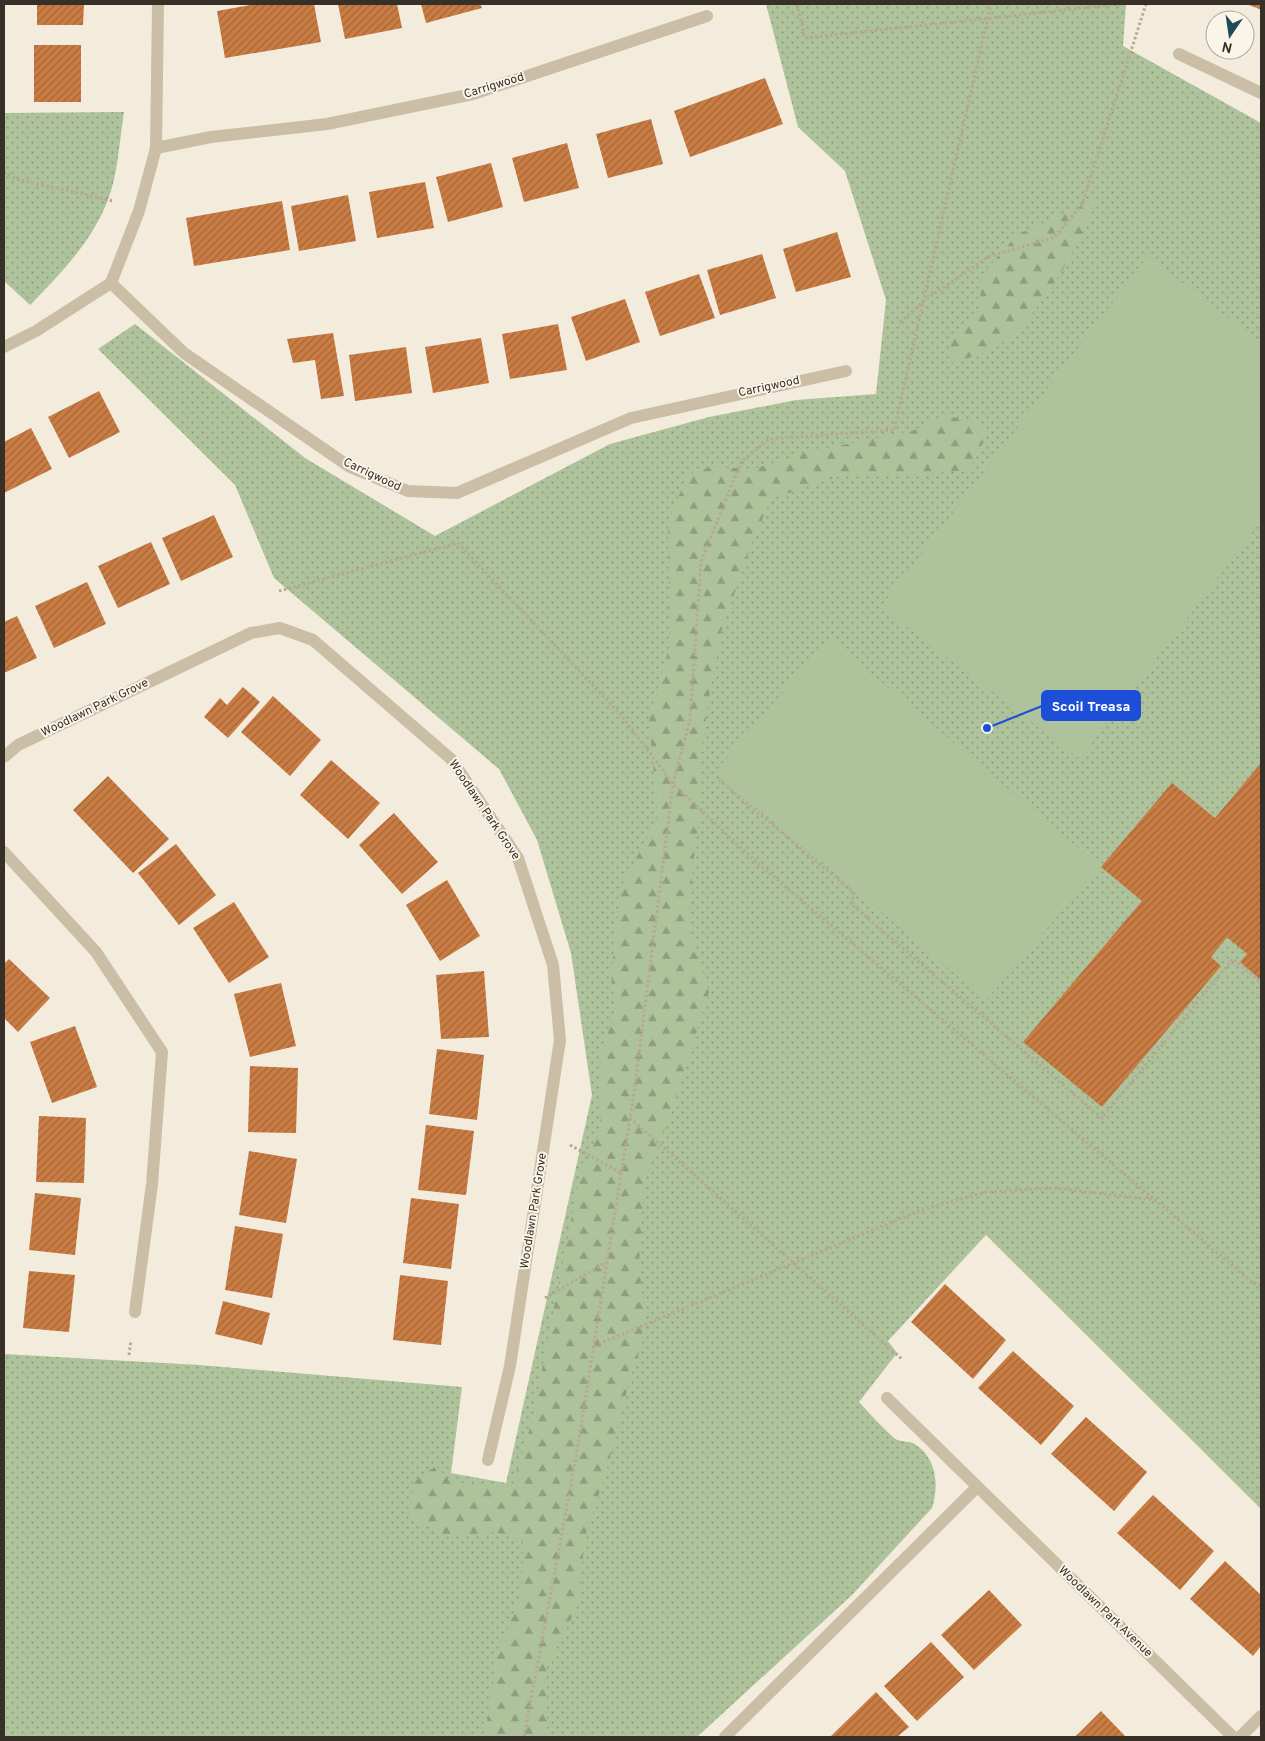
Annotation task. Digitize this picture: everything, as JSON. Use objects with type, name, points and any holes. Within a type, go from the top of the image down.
[{"type":"street","points":[[4,346],[36,331],[110,283],[139,211],[156,148],[158,4]]},
{"type":"street","name":"Carrigwood","points":[[156,148],[211,137],[327,124],[473,94],[707,16]]},
{"type":"street","points":[[1179,54],[1261,93]]},
{"type":"street","name":"Carrigwood","points":[[110,283],[184,353],[350,467],[408,491],[457,493],[630,418],[846,371]]},
{"type":"street","name":"Woodlawn Park Grove","points":[[4,757],[18,745],[250,633],[280,628],[313,640],[451,759],[518,858],[554,965],[560,1040],[510,1366],[488,1460]]},
{"type":"street","points":[[4,852],[96,952],[162,1052],[152,1184],[135,1312]]},
{"type":"street","name":"Woodlawn Park Avenue","points":[[887,1398],[1233,1737]]},
{"type":"street","points":[[725,1737],[977,1487]]},
{"type":"street","points":[[1240,1737],[1261,1716]]},
{"type":"path","points":[[797,4],[805,38],[1120,4]]},
{"type":"path","points":[[524,1737],[575,1463],[630,1118],[673,784],[690,720],[702,562],[741,462],[769,439],[894,430],[991,4]]},
{"type":"path","points":[[900,322],[925,300],[988,258],[1055,237],[1082,204],[1146,4]]},
{"type":"path","points":[[4,172],[16,179],[113,201]]},
{"type":"path","points":[[279,591],[458,543],[621,715],[673,784],[754,860],[1253,1283],[1261,1285]]},
{"type":"path","points":[[719,780],[854,893],[851,904],[1102,1118],[1233,959],[1261,982]]},
{"type":"path","points":[[630,1118],[903,1360]]},
{"type":"path","points":[[570,1145],[621,1173]]},
{"type":"path","points":[[594,1346],[921,1210],[986,1192],[1053,1188],[1156,1200]]},
{"type":"path","points":[[537,1303],[607,1262]]},
{"type":"path","points":[[129,1354],[131,1340]]},
{"type":"green space","points":[[766,4],[1126,4],[1123,46],[1261,123],[1261,1509],[986,1235],[888,1341],[897,1353],[859,1402],[894,1438],[914,1443],[928,1458],[935,1474],[936,1482],[932,1508],[852,1595],[697,1737],[4,1737],[4,1354],[199,1365],[462,1387],[451,1473],[506,1483],[592,1095],[571,953],[537,840],[499,769],[274,578],[235,485],[98,349],[135,324],[305,458],[435,536],[610,444],[709,417],[796,400],[876,394],[886,300],[845,171],[798,127]]},
{"type":"green space","points":[[124,112],[115,173],[105,208],[97,224],[77,253],[30,305],[4,281],[4,113]]},
{"type":"green space","points":[[1097,199],[1073,252],[1055,282],[1017,334],[986,352],[951,363],[950,337],[978,313],[983,274],[1017,235]]},
{"type":"green space","points":[[1148,256],[1261,343],[1261,521],[1080,759],[881,607]]},
{"type":"green space","points":[[944,415],[987,425],[981,449],[968,470],[912,475],[843,475],[771,499],[750,548],[721,632],[700,761],[699,819],[693,864],[689,930],[709,992],[672,1110],[644,1183],[639,1264],[646,1331],[630,1379],[606,1473],[585,1537],[578,1605],[547,1666],[547,1737],[485,1737],[497,1654],[522,1592],[523,1540],[495,1532],[448,1537],[411,1518],[413,1482],[436,1466],[450,1481],[486,1487],[512,1487],[532,1421],[582,1164],[600,1132],[602,1048],[616,1012],[611,975],[621,887],[658,817],[649,721],[670,643],[668,522],[688,474],[711,467],[753,469],[809,452],[915,430]]},
{"type":"green space","points":[[829,638],[1100,866],[986,1000],[715,772]]},
{"type":"building","points":[[37,4],[84,4],[83,25],[37,25]]},
{"type":"building","points":[[256,4],[314,4],[321,42],[225,58],[217,11]]},
{"type":"building","points":[[338,4],[397,4],[402,28],[345,39]]},
{"type":"building","points":[[421,4],[480,4],[482,8],[426,23]]},
{"type":"building","points":[[1246,4],[1261,4],[1261,10],[1257,8]]},
{"type":"building","points":[[34,45],[81,45],[81,102],[34,102]]},
{"type":"building","points":[[765,78],[783,124],[690,157],[674,111]]},
{"type":"building","points":[[651,119],[663,164],[608,178],[596,134]]},
{"type":"building","points":[[567,143],[579,188],[524,202],[512,158]]},
{"type":"building","points":[[491,163],[503,207],[448,222],[436,177]]},
{"type":"building","points":[[425,182],[434,228],[377,238],[369,192]]},
{"type":"building","points":[[348,195],[356,241],[299,251],[291,206]]},
{"type":"building","points":[[282,201],[290,250],[194,266],[186,218]]},
{"type":"building","points":[[837,232],[851,277],[796,292],[783,249]]},
{"type":"building","points":[[762,254],[776,298],[720,315],[707,270]]},
{"type":"building","points":[[699,274],[715,318],[660,336],[645,292]]},
{"type":"building","points":[[625,299],[640,342],[586,361],[571,317]]},
{"type":"building","points":[[558,324],[567,370],[510,379],[502,334]]},
{"type":"building","points":[[333,333],[344,396],[321,399],[315,360],[293,363],[287,339]]},
{"type":"building","points":[[481,338],[489,383],[433,393],[425,347]]},
{"type":"building","points":[[406,347],[412,393],[355,401],[349,355]]},
{"type":"building","points":[[99,391],[120,432],[69,458],[48,417]]},
{"type":"building","points":[[31,428],[52,469],[4,493],[4,442]]},
{"type":"building","points":[[214,515],[233,557],[181,581],[162,538]]},
{"type":"building","points":[[151,542],[170,584],[118,608],[98,566]]},
{"type":"building","points":[[87,582],[106,624],[54,648],[35,606]]},
{"type":"building","points":[[17,616],[37,658],[4,673],[4,622]]},
{"type":"building","points":[[243,687],[260,702],[228,738],[204,717],[220,698],[227,705]]},
{"type":"building","points":[[273,696],[321,740],[290,776],[241,732]]},
{"type":"building","points":[[331,760],[380,803],[348,839],[300,795]]},
{"type":"building","points":[[1261,763],[1261,980],[1240,962],[1247,954],[1227,937],[1211,957],[1221,966],[1102,1107],[1023,1042],[1142,901],[1101,867],[1172,783],[1215,818]]},
{"type":"building","points":[[108,776],[169,839],[133,873],[73,810]]},
{"type":"building","points":[[394,813],[438,862],[402,894],[359,845]]},
{"type":"building","points":[[176,844],[216,895],[179,925],[138,873]]},
{"type":"building","points":[[447,880],[480,936],[440,961],[406,905]]},
{"type":"building","points":[[234,902],[269,957],[229,983],[193,928]]},
{"type":"building","points":[[9,959],[50,998],[18,1032],[4,1018],[4,964]]},
{"type":"building","points":[[484,971],[489,1037],[441,1039],[436,975]]},
{"type":"building","points":[[281,983],[296,1046],[250,1057],[234,994]]},
{"type":"building","points":[[75,1026],[97,1087],[52,1103],[30,1042]]},
{"type":"building","points":[[437,1049],[484,1055],[477,1120],[429,1114]]},
{"type":"building","points":[[250,1066],[298,1068],[296,1133],[248,1132]]},
{"type":"building","points":[[39,1116],[86,1118],[84,1183],[36,1182]]},
{"type":"building","points":[[426,1125],[474,1131],[466,1195],[418,1190]]},
{"type":"building","points":[[249,1151],[297,1159],[286,1223],[239,1215]]},
{"type":"building","points":[[35,1193],[81,1198],[75,1255],[29,1250]]},
{"type":"building","points":[[411,1198],[459,1204],[451,1269],[403,1263]]},
{"type":"building","points":[[235,1226],[283,1234],[272,1298],[225,1290]]},
{"type":"building","points":[[29,1271],[75,1275],[69,1332],[23,1328]]},
{"type":"building","points":[[400,1275],[448,1281],[441,1345],[393,1340]]},
{"type":"building","points":[[945,1284],[1006,1340],[973,1379],[911,1322]]},
{"type":"building","points":[[223,1301],[270,1313],[262,1345],[215,1334]]},
{"type":"building","points":[[1013,1351],[1074,1406],[1041,1445],[978,1388]]},
{"type":"building","points":[[1086,1417],[1147,1472],[1114,1511],[1051,1454]]},
{"type":"building","points":[[1153,1495],[1214,1551],[1180,1590],[1117,1533]]},
{"type":"building","points":[[1225,1561],[1261,1595],[1261,1646],[1253,1656],[1190,1599]]},
{"type":"building","points":[[989,1590],[1022,1625],[974,1670],[941,1635]]},
{"type":"building","points":[[931,1642],[964,1677],[917,1721],[884,1686]]},
{"type":"building","points":[[876,1692],[909,1727],[897,1737],[830,1737]]},
{"type":"building","points":[[1101,1711],[1126,1737],[1074,1737],[1078,1734]]},
{"type":"place","name":"Scoil Treasa","points":[[987,728]]}]
